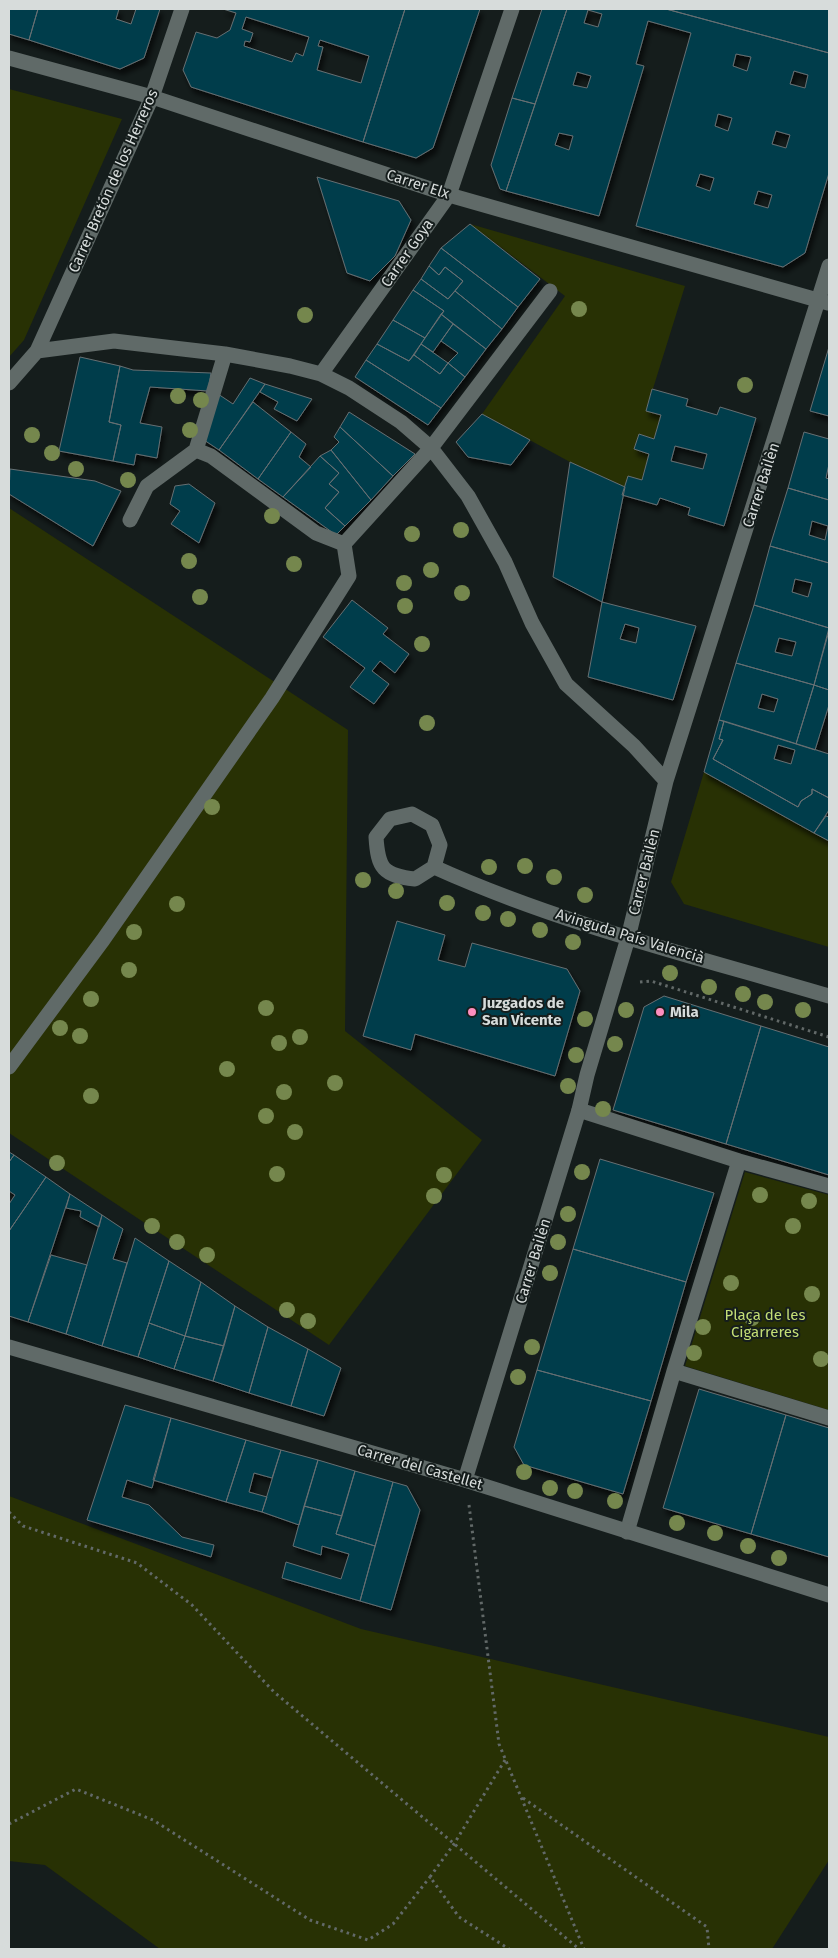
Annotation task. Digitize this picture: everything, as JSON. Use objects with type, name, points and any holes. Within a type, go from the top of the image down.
[{"type":"street","name":"Carrer Bretón de los Herreros","points":[[9,383],[37,351],[152,97],[182,9]]},
{"type":"street","name":"Carrer Goya","points":[[321,374],[449,195],[512,9]]},
{"type":"street","name":"Carrer Elx","points":[[9,58],[152,97],[449,195],[824,302]]},
{"type":"street","name":"Carrer Bailèn","points":[[465,1480],[579,1110],[587,1075],[628,938],[666,781],[824,302],[829,266]]},
{"type":"street","points":[[344,544],[431,448],[550,291]]},
{"type":"street","points":[[37,351],[114,341],[225,354],[290,366],[321,374],[349,388],[401,422],[431,448],[468,496],[505,562],[532,623],[566,684],[634,746],[666,781]]},
{"type":"street","points":[[130,520],[147,486],[196,450],[225,354]]},
{"type":"street","points":[[196,450],[210,456],[316,533],[344,544]]},
{"type":"street","points":[[9,1067],[103,940],[272,698],[349,576],[344,544]]},
{"type":"street","points":[[412,814],[432,825],[440,845],[434,867],[415,879],[393,876],[377,860],[376,837],[390,819],[412,814]]},
{"type":"street","name":"Avinguda País Valencià","points":[[434,867],[481,888],[628,938],[829,996]]},
{"type":"street","points":[[579,1110],[738,1161],[829,1186]]},
{"type":"street","points":[[627,1532],[738,1161]]},
{"type":"street","name":"Carrer del Castellet","points":[[9,1347],[465,1480],[829,1594]]},
{"type":"street","points":[[674,1371],[829,1418]]},
{"type":"path","points":[[615,983],[651,981],[829,1037]]},
{"type":"path","points":[[465,1480],[499,1744],[584,1949]]},
{"type":"path","points":[[9,1512],[23,1526],[137,1563],[192,1605],[274,1692],[579,1949]]},
{"type":"path","points":[[9,1824],[76,1789],[153,1820],[310,1920],[368,1940],[393,1924],[430,1877],[454,1844],[505,1759]]},
{"type":"path","points":[[521,1797],[707,1927],[709,1949]]},
{"type":"path","points":[[430,1877],[459,1917],[509,1949]]},
{"type":"green space","points":[[9,89],[122,119],[24,340],[9,357]]},
{"type":"green space","points":[[470,224],[685,286],[646,411],[661,415],[654,439],[639,434],[634,449],[649,454],[642,480],[625,487],[570,462],[482,414],[565,296]]},
{"type":"green space","points":[[9,508],[348,730],[345,1031],[482,1140],[329,1345],[9,1133]]},
{"type":"green space","points":[[704,772],[829,841],[829,947],[684,904],[671,882]]},
{"type":"green space","name":"Plaça de les Cigarreres","points":[[745,1172],[829,1195],[829,1410],[685,1366]]},
{"type":"green space","points":[[9,1496],[361,1629],[829,1737],[829,1860],[772,1949],[160,1949],[45,1865],[9,1861]]},
{"type":"building","points":[[9,9],[38,9],[29,40],[9,34]]},
{"type":"building","points":[[38,9],[119,9],[116,19],[131,24],[136,9],[160,9],[144,58],[120,69],[29,40]]},
{"type":"building","points":[[223,9],[405,9],[363,142],[191,87],[183,70],[196,32],[217,38],[230,30],[236,13]],"holes":[[[246,17],[309,37],[303,56],[296,53],[292,62],[244,46],[245,41],[250,42],[253,33],[242,29]],[[320,40],[369,56],[361,83],[317,70],[323,47],[318,46]]]},
{"type":"building","points":[[405,9],[480,9],[433,148],[416,158],[363,142]]},
{"type":"building","points":[[542,9],[567,9],[535,104],[512,98]]},
{"type":"building","points":[[567,9],[666,9],[829,53],[829,173],[805,253],[783,267],[636,226],[691,33],[648,21],[636,64],[644,66],[599,216],[506,191]],"holes":[[[588,10],[602,14],[598,27],[584,23]],[[736,54],[751,57],[747,71],[733,66]],[[794,71],[808,75],[805,88],[790,84]],[[577,72],[591,76],[587,88],[573,85]],[[718,114],[732,118],[728,131],[715,126]],[[776,131],[790,135],[786,148],[772,144]],[[559,133],[573,136],[569,150],[555,145]],[[700,174],[714,178],[710,191],[696,186]],[[758,191],[772,195],[768,208],[754,204]]]},
{"type":"building","points":[[666,9],[829,9],[829,53]]},
{"type":"building","points":[[512,98],[535,104],[506,191],[500,189],[491,165]]},
{"type":"building","points":[[317,177],[399,201],[411,220],[395,256],[370,281],[347,273]]},
{"type":"building","points":[[470,224],[540,279],[518,307],[441,248]]},
{"type":"building","points":[[441,248],[518,307],[502,329],[455,291],[463,281],[445,267],[439,275],[429,266]]},
{"type":"building","points":[[429,266],[439,275],[445,267],[463,281],[448,299],[421,279]]},
{"type":"building","points":[[421,279],[448,299],[455,291],[502,329],[486,349],[441,314],[444,311],[413,290]]},
{"type":"building","points":[[413,290],[444,311],[425,338],[393,320]]},
{"type":"building","points":[[441,314],[453,324],[433,352],[421,344]]},
{"type":"building","points":[[393,320],[425,338],[409,361],[377,344]]},
{"type":"building","points":[[453,324],[486,349],[465,377],[448,363],[458,353],[441,341]]},
{"type":"building","points":[[377,344],[409,361],[414,355],[440,374],[448,363],[465,377],[441,408],[366,360]]},
{"type":"building","points":[[421,344],[448,363],[440,374],[414,355]]},
{"type":"building","points":[[829,347],[829,416],[810,411]]},
{"type":"building","points":[[80,357],[120,366],[109,422],[121,425],[113,461],[59,451]]},
{"type":"building","points":[[366,360],[441,408],[428,425],[355,377]]},
{"type":"building","points":[[120,366],[133,370],[211,373],[208,391],[150,387],[140,423],[162,427],[157,458],[136,454],[134,465],[113,461],[121,425],[109,422]]},
{"type":"building","points":[[250,378],[265,384],[219,450],[204,440],[218,394],[233,404]]},
{"type":"building","points":[[265,384],[312,399],[297,421],[274,409],[278,402],[260,392]]},
{"type":"building","points":[[652,389],[688,399],[686,406],[717,415],[720,407],[756,418],[724,526],[688,515],[690,508],[660,498],[657,505],[622,495],[628,476],[642,480],[649,454],[634,449],[639,434],[654,439],[661,415],[646,411]],"holes":[[[675,446],[707,454],[703,469],[671,461]]]},
{"type":"building","points":[[253,402],[291,432],[258,479],[219,450]]},
{"type":"building","points":[[349,412],[415,454],[393,476],[340,427]]},
{"type":"building","points":[[482,414],[530,440],[511,465],[468,457],[456,442]]},
{"type":"building","points":[[340,427],[393,476],[371,500],[331,450],[339,442],[334,437]]},
{"type":"building","points":[[291,432],[306,444],[299,457],[311,467],[283,497],[258,479]]},
{"type":"building","points":[[804,432],[829,439],[829,464],[826,478],[829,479],[829,500],[788,488]]},
{"type":"building","points":[[331,450],[371,500],[345,526],[325,508],[339,492],[329,484],[339,473],[320,456]]},
{"type":"building","points":[[320,456],[339,473],[329,484],[339,492],[325,508],[345,526],[336,535],[283,497]]},
{"type":"building","points":[[570,462],[625,487],[602,602],[553,577]]},
{"type":"building","points":[[10,469],[95,481],[121,491],[93,546],[9,494]]},
{"type":"building","points":[[189,484],[215,503],[199,543],[171,524],[180,511],[170,504],[175,486]]},
{"type":"building","points":[[788,488],[829,500],[829,563],[770,546]],"holes":[[[812,521],[828,526],[825,540],[809,535]]]},
{"type":"building","points":[[770,546],[829,563],[829,628],[754,605]],"holes":[[[795,579],[812,583],[808,597],[792,592]]]},
{"type":"building","points":[[352,600],[388,628],[383,634],[409,654],[395,673],[380,661],[372,671],[389,684],[374,704],[350,687],[365,668],[323,637]]},
{"type":"building","points":[[602,602],[696,626],[673,700],[588,677]],"holes":[[[625,624],[639,628],[636,643],[620,639]]]},
{"type":"building","points":[[754,605],[829,628],[814,685],[736,663]],"holes":[[[779,638],[796,642],[792,656],[775,652]]]},
{"type":"building","points":[[829,631],[829,690],[814,685]]},
{"type":"building","points":[[736,663],[814,685],[796,744],[719,720]],"holes":[[[762,694],[778,699],[774,712],[758,708]]]},
{"type":"building","points":[[814,685],[829,690],[829,705],[815,750],[796,744]]},
{"type":"building","points":[[719,720],[724,721],[719,739],[723,740],[713,759],[798,807],[801,801],[812,794],[812,789],[829,798],[829,810],[814,833],[704,772]]},
{"type":"building","points":[[724,721],[829,754],[829,798],[812,789],[812,794],[801,801],[798,807],[713,759],[723,740],[719,739]],"holes":[[[778,745],[795,750],[791,764],[774,759]]]},
{"type":"building","points":[[826,816],[829,817],[829,841],[814,833]]},
{"type":"building","name":"Juzgados de San Vicente","points":[[397,921],[445,935],[438,960],[465,967],[472,943],[567,969],[580,991],[555,1076],[415,1034],[411,1050],[363,1036]]},
{"type":"building","points":[[664,996],[761,1026],[726,1144],[613,1110],[644,1007]]},
{"type":"building","points":[[761,1026],[829,1047],[829,1175],[726,1144]]},
{"type":"building","points":[[9,1152],[14,1155],[9,1162]]},
{"type":"building","points":[[14,1155],[46,1177],[9,1231],[9,1204],[15,1195],[9,1191],[9,1162]]},
{"type":"building","points":[[600,1159],[714,1193],[686,1282],[573,1249]]},
{"type":"building","points":[[46,1177],[70,1194],[28,1322],[9,1316],[9,1231]]},
{"type":"building","points":[[70,1194],[102,1215],[99,1227],[80,1217],[81,1211],[66,1208]]},
{"type":"building","points":[[102,1215],[123,1229],[113,1259],[127,1263],[102,1346],[66,1334]]},
{"type":"building","points":[[135,1238],[169,1261],[138,1357],[102,1346]]},
{"type":"building","points":[[573,1249],[686,1282],[651,1401],[537,1370]]},
{"type":"building","points":[[51,1255],[87,1265],[66,1334],[28,1322]]},
{"type":"building","points":[[169,1261],[201,1282],[185,1336],[149,1323]]},
{"type":"building","points":[[201,1282],[235,1306],[224,1346],[185,1336]]},
{"type":"building","points":[[235,1306],[268,1327],[249,1393],[213,1381]]},
{"type":"building","points":[[149,1323],[185,1336],[174,1369],[138,1357]]},
{"type":"building","points":[[268,1327],[308,1349],[291,1406],[249,1393]]},
{"type":"building","points":[[185,1336],[224,1346],[213,1381],[174,1369]]},
{"type":"building","points":[[308,1349],[341,1368],[324,1416],[291,1406]]},
{"type":"building","points":[[537,1370],[651,1401],[623,1494],[524,1465],[514,1447]]},
{"type":"building","points":[[699,1389],[786,1415],[751,1534],[663,1508]]},
{"type":"building","points":[[125,1405],[171,1418],[152,1488],[127,1480],[122,1497],[149,1505],[182,1537],[214,1545],[211,1557],[87,1520]]},
{"type":"building","points":[[786,1415],[829,1428],[829,1557],[751,1534]]},
{"type":"building","points":[[171,1418],[246,1440],[226,1502],[153,1480]]},
{"type":"building","points":[[246,1440],[281,1450],[272,1478],[254,1473],[249,1492],[267,1497],[262,1512],[226,1502]]},
{"type":"building","points":[[281,1450],[318,1460],[299,1525],[262,1512]]},
{"type":"building","points":[[318,1460],[355,1471],[342,1516],[304,1506]]},
{"type":"building","points":[[355,1471],[393,1482],[375,1546],[336,1534]]},
{"type":"building","points":[[393,1482],[407,1486],[420,1510],[391,1610],[360,1601]]},
{"type":"building","points":[[304,1506],[342,1516],[336,1534],[375,1546],[360,1601],[282,1578],[286,1562],[341,1579],[349,1554],[322,1546],[321,1555],[293,1546]]},
{"type":"place","name":"Juzgados de San Vicente","points":[[472,1012]]},
{"type":"place","name":"Mila","points":[[660,1012]]}]
